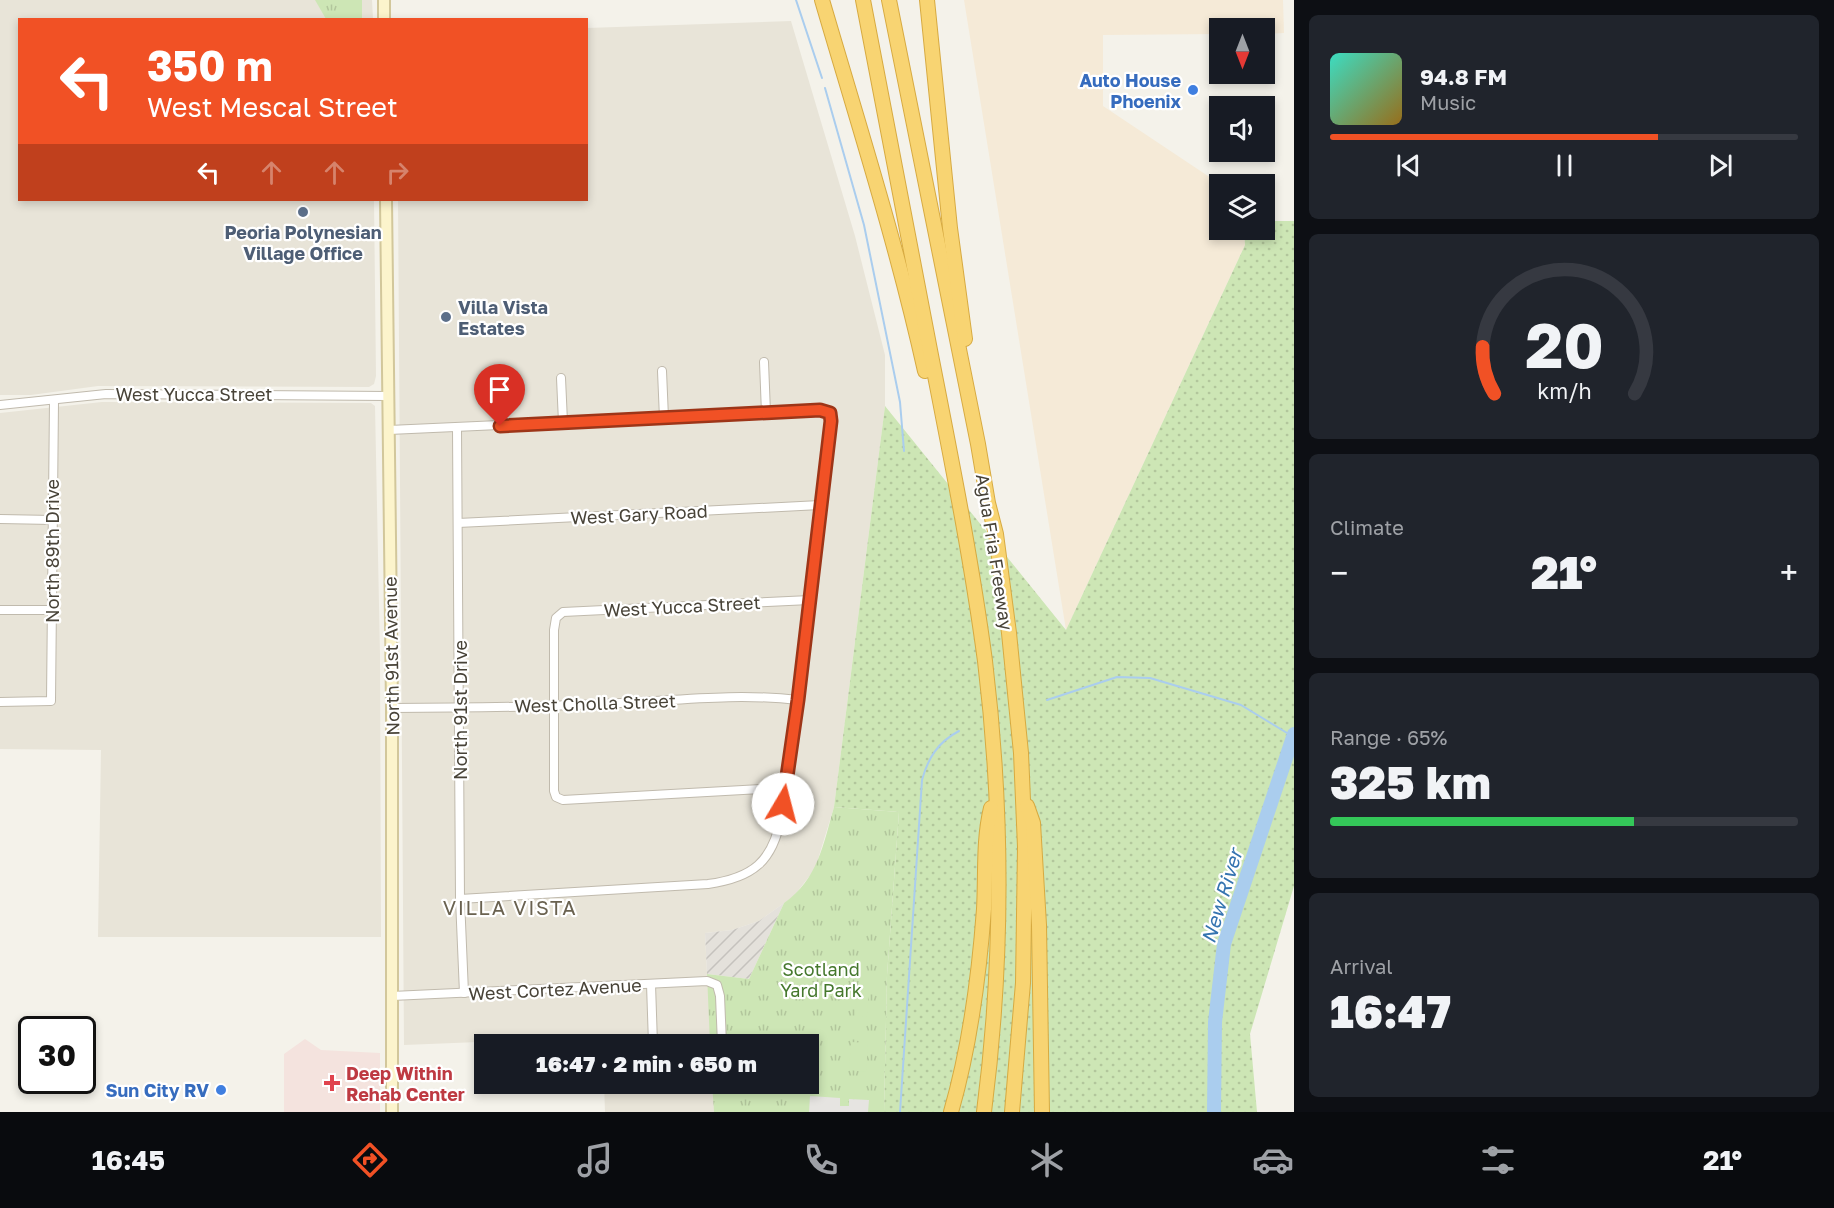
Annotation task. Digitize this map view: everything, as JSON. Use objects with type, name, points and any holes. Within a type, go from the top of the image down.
[{"type":"highway","points":[[822,0],[906,288],[952,509],[966,538]]},
{"type":"highway","name":"Agua Fria Freeway","points":[[863,0],[966,538],[986,670],[995,792],[998,906],[989,1077],[984,1112]]},
{"type":"highway","name":"Agua Fria Freeway","points":[[889,0],[996,534],[1009,633],[1021,753],[1025,847],[1023,983],[1012,1112]]},
{"type":"highway","points":[[927,0],[950,228],[965,345],[996,502],[996,534]]},
{"type":"highway","points":[[1022,790],[1033,823],[1037,874],[1040,925],[1042,1112]]},
{"type":"highway","points":[[951,1112],[963,1064],[977,979],[986,883],[987,825],[995,792]]},
{"type":"main road","points":[[384,0],[384,18]]},
{"type":"main road","name":"North 91st Avenue","points":[[386,201],[392,708],[392,1112]]},
{"type":"street","points":[[764,362],[766,412]]},
{"type":"street","points":[[662,371],[664,418]]},
{"type":"street","points":[[561,378],[563,422]]},
{"type":"street","name":"West Yucca Street","points":[[0,405],[117,393],[388,396]]},
{"type":"street","name":"North 89th Drive","points":[[0,702],[51,701],[54,400]]},
{"type":"street","points":[[388,430],[766,412],[820,410],[830,413],[831,421],[810,600],[785,792],[778,832],[766,858],[751,871],[731,881],[460,899]]},
{"type":"street","name":"North 91st Drive","points":[[457,428],[460,899],[464,993]]},
{"type":"street","name":"West Gary Road","points":[[458,523],[820,505]]},
{"type":"street","points":[[0,519],[52,520]]},
{"type":"street","name":"West Yucca Street","points":[[554,706],[554,630],[556,618],[563,612],[810,600]]},
{"type":"street","points":[[0,610],[52,610]]},
{"type":"street","name":"West Cholla Street","points":[[392,708],[554,706],[741,697],[798,700]]},
{"type":"street","points":[[554,706],[554,791],[556,797],[563,800],[761,789],[785,792]]},
{"type":"street","name":"West Cortez Avenue","points":[[392,996],[707,981],[717,985],[720,996],[722,1034]]},
{"type":"street","points":[[651,984],[652,1034]]},
{"type":"shaded area","points":[[0,0],[372,0],[373,18],[18,18],[18,201],[374,201],[376,376],[374,384],[369,387],[98,386],[31,395],[0,395]]},
{"type":"shaded area","points":[[964,0],[1283,0],[1284,33],[1275,33],[1275,18],[1209,18],[1209,34],[1103,35],[1103,106],[1209,177],[1209,240],[1245,240],[1245,245],[1066,630]]},
{"type":"shaded area","points":[[791,21],[855,236],[885,355],[885,406],[834,807],[815,869],[794,896],[759,921],[732,930],[705,933],[713,1034],[474,1034],[474,1042],[404,1045],[398,201],[588,201],[588,28]]},
{"type":"shaded area","points":[[102,402],[371,403],[375,406],[380,655],[381,937],[98,937],[101,750],[0,749],[0,413]]},
{"type":"shaded area","points":[[784,903],[749,979],[707,974],[705,933],[732,930],[759,921]]},
{"type":"shaded area","name":"Deep Within Rehab Center","points":[[305,1039],[321,1050],[380,1053],[380,1112],[284,1112],[284,1054]]},
{"type":"shaded area","points":[[604,1094],[713,1094],[714,1112],[605,1112]]},
{"type":"shaded area","points":[[810,1096],[840,1098],[840,1106],[849,1106],[849,1099],[869,1100],[868,1112],[809,1112]]},
{"type":"green space","points":[[315,0],[362,0],[362,18],[325,18]]},
{"type":"green space","points":[[1275,221],[1294,221],[1294,886],[1250,1034],[1257,1112],[884,1112],[887,975],[899,812],[834,807],[885,406],[1066,630],[1245,245],[1245,240],[1275,240]]},
{"type":"green space","name":"Scotland Yard Park","points":[[834,807],[899,812],[887,975],[884,1112],[714,1112],[713,1094],[819,1094],[819,1034],[710,1034],[707,974],[749,979],[784,903],[805,883],[822,848]]},
{"type":"green space","points":[[857,990],[869,991],[867,1017],[855,1016]]},
{"type":"green space","points":[[851,1042],[868,1043],[866,1072],[849,1070]]},
{"type":"waterway","points":[[796,0],[822,78]]},
{"type":"waterway","points":[[825,88],[864,225],[900,402],[904,451]]},
{"type":"waterway","points":[[1047,700],[1117,677],[1150,678],[1241,705],[1292,736]]},
{"type":"waterway","points":[[900,1112],[922,780],[935,751],[945,740],[959,731]]},
{"type":"waterway","name":"New River","points":[[1214,1112],[1215,1022],[1224,944],[1294,734]]},
{"type":"place","name":"Auto House Phoenix","points":[[1193,90]]},
{"type":"place","name":"Peoria Polynesian Village Office","points":[[303,212]]},
{"type":"place","name":"Villa Vista Estates","points":[[446,317]]},
{"type":"place","name":"Deep Within Rehab Center","points":[[332,1083]]},
{"type":"place","name":"Sun City RV","points":[[221,1090]]},
{"type":"district","name":"VILLA VISTA","points":[[510,907]]},
{"type":"route","points":[[500,426],[820,410],[830,413],[831,421],[798,700],[783,804]]}]
